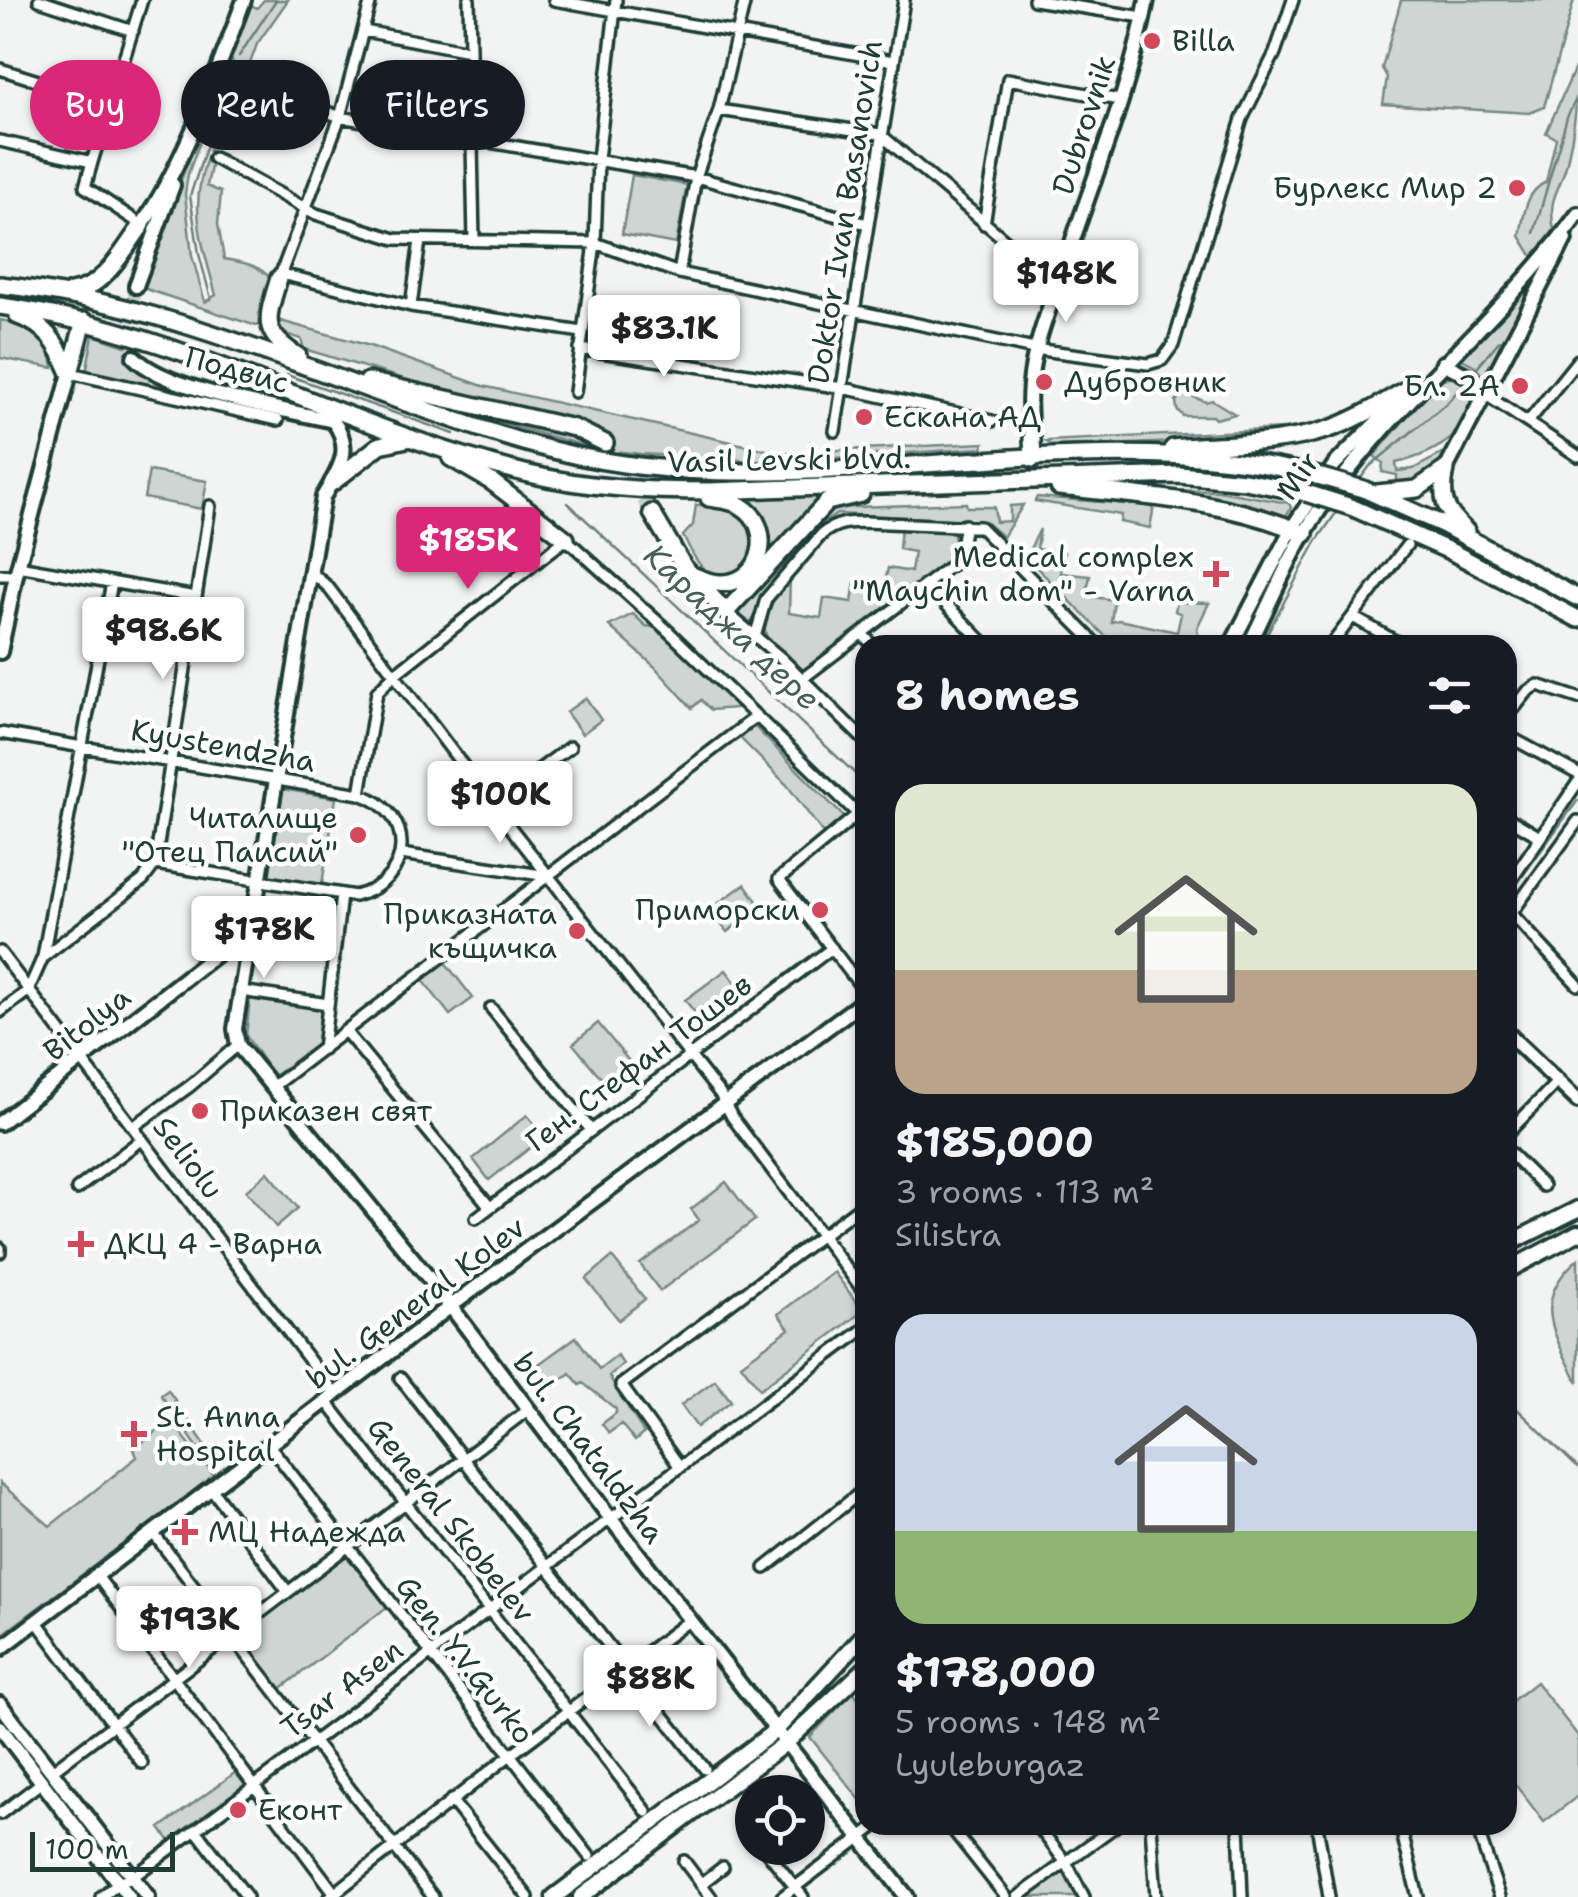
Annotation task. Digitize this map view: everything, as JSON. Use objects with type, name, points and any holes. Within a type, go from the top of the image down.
[{"type":"highway","points":[[62,293],[86,289],[100,280],[142,225]]},
{"type":"highway","points":[[280,276],[268,317],[271,333],[280,344],[327,374],[402,386],[574,428],[604,443]]},
{"type":"highway","name":"Vasil Levski blvd.","points":[[0,285],[62,293],[181,322],[531,446],[654,468],[749,472],[1094,456],[1224,458],[1318,476],[1367,491],[1483,546],[1578,598]]},
{"type":"highway","points":[[0,308],[46,330],[70,373]]},
{"type":"highway","name":"Vasil Levski blvd.","points":[[0,308],[84,321],[161,343],[420,440],[487,463],[552,479],[661,491],[1178,475],[1234,479],[1306,492],[1351,506],[1410,540],[1578,619]]},
{"type":"highway","points":[[70,373],[84,321]]},
{"type":"highway","points":[[1094,456],[1302,436],[1359,416],[1416,384]]},
{"type":"highway","points":[[312,400],[333,421],[370,422]]},
{"type":"highway","points":[[1032,438],[1033,460]]},
{"type":"highway","points":[[333,482],[380,446],[420,440],[492,482],[566,539]]},
{"type":"highway","points":[[1367,491],[1417,489],[1446,469]]},
{"type":"highway","points":[[1446,469],[1442,494],[1447,512],[1483,546]]},
{"type":"highway","points":[[1006,481],[1212,506],[1274,520],[1299,531]]},
{"type":"highway","points":[[652,513],[690,574],[726,612],[827,502],[904,485]]},
{"type":"highway","points":[[661,491],[737,504],[752,515],[760,528],[762,550],[744,577],[722,584],[690,574]]},
{"type":"main road","points":[[1517,1240],[1578,1209]]},
{"type":"main road","points":[[1517,1265],[1578,1233]]},
{"type":"main road","points":[[554,1897],[776,1730],[855,1645]]},
{"type":"main road","points":[[581,1897],[786,1742],[855,1678]]},
{"type":"street","points":[[39,0],[132,31]]},
{"type":"street","points":[[123,60],[142,0]]},
{"type":"street","points":[[224,60],[244,0]]},
{"type":"street","points":[[370,0],[340,117],[280,276],[410,306],[582,332]]},
{"type":"street","points":[[469,0],[469,60]]},
{"type":"street","points":[[554,0],[893,61]]},
{"type":"street","points":[[576,392],[616,0]]},
{"type":"street","points":[[678,272],[696,177],[746,0]]},
{"type":"street","name":"Doktor Ivan Basanovich","points":[[834,431],[904,0]]},
{"type":"street","points":[[1034,0],[1144,17]]},
{"type":"street","name":"Dubrovnik","points":[[1032,438],[1028,400],[1034,349],[1119,100],[1147,0]]},
{"type":"street","points":[[214,158],[316,214],[389,238],[594,243],[678,272],[1034,349],[1148,364],[1167,354],[1197,275],[1242,119],[1276,53],[1293,0]]},
{"type":"street","points":[[364,31],[469,51]]},
{"type":"street","points":[[0,70],[30,79]]},
{"type":"street","points":[[984,224],[1008,79],[1119,100]]},
{"type":"street","points":[[718,110],[880,134],[1058,285]]},
{"type":"street","points":[[330,113],[350,119]]},
{"type":"street","points":[[0,141],[92,162]]},
{"type":"street","points":[[525,147],[696,177],[867,224]]},
{"type":"street","points":[[96,150],[85,187],[142,225],[182,150]]},
{"type":"street","points":[[136,286],[189,150]]},
{"type":"street","points":[[472,150],[474,241]]},
{"type":"street","name":"Mir","points":[[1253,635],[1299,531],[1443,363],[1544,257],[1576,216]]},
{"type":"street","name":"Mir","points":[[1446,469],[1482,390],[1576,216]]},
{"type":"street","points":[[410,306],[420,241]]},
{"type":"street","points":[[580,349],[843,388],[992,421]]},
{"type":"street","name":"Подвис","points":[[134,357],[148,369],[180,382],[333,421]]},
{"type":"street","points":[[1528,422],[1578,360]]},
{"type":"street","points":[[1443,363],[1461,371],[1482,390],[1578,456]]},
{"type":"street","name":"Mir","points":[[1237,635],[1335,464],[1416,384],[1443,363]]},
{"type":"street","points":[[0,652],[17,571],[70,373],[278,420]]},
{"type":"street","points":[[133,1127],[190,1086],[238,1044],[241,991],[323,497],[342,462],[345,444],[333,421]]},
{"type":"street","points":[[43,957],[143,880],[155,864],[210,506]]},
{"type":"street","points":[[755,637],[766,598],[822,534],[832,526],[848,522],[980,528],[1087,635]]},
{"type":"street","points":[[862,634],[958,560],[965,525]]},
{"type":"street","points":[[155,864],[341,895],[356,896],[382,886],[401,854],[394,819],[382,805],[360,794],[376,692],[566,539],[855,811]]},
{"type":"street","points":[[1339,635],[1410,540]]},
{"type":"street","points":[[0,574],[17,571],[112,582],[196,597]]},
{"type":"street","points":[[310,571],[328,587],[690,1056],[855,1280]]},
{"type":"street","points":[[0,1012],[28,991],[43,957],[112,582]]},
{"type":"street","points":[[927,584],[976,635]]},
{"type":"street","points":[[726,612],[855,730]]},
{"type":"street","points":[[1353,617],[1384,635]]},
{"type":"street","points":[[802,679],[855,639]]},
{"type":"street","points":[[1517,702],[1538,685],[1578,698]]},
{"type":"street","points":[[272,1087],[757,716]]},
{"type":"street","name":"Kyustendzha","points":[[0,734],[360,794]]},
{"type":"street","points":[[1517,741],[1578,778],[1517,872]]},
{"type":"street","points":[[492,804],[570,747]]},
{"type":"street","points":[[1517,905],[1578,821]]},
{"type":"street","points":[[855,823],[778,879],[855,979]]},
{"type":"street","points":[[1517,824],[1540,838]]},
{"type":"street","points":[[1568,835],[1578,843]]},
{"type":"street","points":[[401,854],[548,876]]},
{"type":"street","points":[[323,1049],[341,895]]},
{"type":"street","points":[[1517,924],[1578,984]]},
{"type":"street","name":"Bitolya","points":[[0,1123],[252,928]]},
{"type":"street","points":[[235,940],[243,941],[248,948]]},
{"type":"street","name":"Ген. Стефан Тошев","points":[[476,1218],[832,948]]},
{"type":"street","name":"Seliolu","points":[[0,952],[330,1398]]},
{"type":"street","points":[[241,991],[328,1004]]},
{"type":"street","points":[[491,1008],[592,1130]]},
{"type":"street","name":"bul. General Kolev","points":[[0,1650],[450,1306],[855,1008]]},
{"type":"street","points":[[346,1031],[490,1208]]},
{"type":"street","points":[[1517,1043],[1578,1101]]},
{"type":"street","name":"bul. Chataldzha","points":[[238,1044],[450,1306],[855,1829]]},
{"type":"street","points":[[1517,1124],[1558,1082]]},
{"type":"street","points":[[77,1189],[142,1139]]},
{"type":"street","points":[[1517,1160],[1544,1186]]},
{"type":"street","points":[[855,1210],[621,1386],[680,1466],[855,1335]]},
{"type":"street","points":[[400,1378],[705,1769]]},
{"type":"street","name":"General Skobelev","points":[[330,1398],[405,1504],[647,1812]]},
{"type":"street","points":[[52,1771],[529,1409]]},
{"type":"street","name":"Gen. Y.V.Gurko","points":[[269,1444],[589,1856]]},
{"type":"street","name":"Tsar Asen","points":[[101,1897],[118,1883],[133,1878],[680,1466]]},
{"type":"street","points":[[211,1488],[288,1592]]},
{"type":"street","points":[[765,1568],[855,1497]]},
{"type":"street","points":[[153,1533],[433,1897]]},
{"type":"street","points":[[96,1576],[334,1896],[451,1800],[690,1620]]},
{"type":"street","points":[[37,1622],[142,1763]]},
{"type":"street","points":[[0,1704],[148,1897]]},
{"type":"street","points":[[0,1727],[129,1897]]},
{"type":"street","points":[[0,1814],[42,1782]]},
{"type":"street","points":[[451,1800],[528,1897]]},
{"type":"street","points":[[196,1830],[247,1897]]},
{"type":"street","points":[[782,1897],[864,1835]]},
{"type":"street","points":[[956,1835],[1006,1897]]},
{"type":"street","points":[[1045,1835],[1067,1864],[1084,1897]]},
{"type":"street","points":[[1018,1897],[1104,1835]]},
{"type":"street","points":[[1152,1835],[1156,1897]]},
{"type":"street","points":[[1239,1835],[1242,1897]]},
{"type":"street","points":[[1318,1835],[1329,1897]]},
{"type":"street","points":[[1402,1835],[1418,1897]]},
{"type":"street","points":[[1479,1835],[1500,1897]]},
{"type":"street","name":"bul. Chataldzha","points":[[861,1837],[907,1897]]},
{"type":"street","points":[[684,1862],[711,1897]]},
{"type":"street","points":[[778,1865],[803,1897]]},
{"type":"street","points":[[701,1884],[723,1867]]},
{"type":"shaded area","points":[[264,0],[288,0],[257,44],[251,60],[231,60],[228,55],[249,4],[257,8]]},
{"type":"shaded area","points":[[1401,0],[1574,0],[1544,107],[1530,113],[1383,104],[1387,77],[1382,68]]},
{"type":"shaded area","points":[[1578,61],[1574,124],[1567,162],[1553,201],[1554,230],[1533,257],[1520,236],[1524,212],[1534,192],[1546,182],[1556,138],[1546,133]]},
{"type":"shaded area","points":[[193,150],[197,150],[185,194],[192,256],[205,302],[216,295],[198,209],[202,174],[208,155],[213,157],[207,186],[221,192],[218,224],[224,259],[256,268],[272,280],[262,324],[256,326],[143,288],[143,277]]},
{"type":"shaded area","points":[[632,175],[687,185],[676,244],[622,234]]},
{"type":"shaded area","points":[[1540,273],[1485,380],[1475,366],[1462,359]]},
{"type":"shaded area","points":[[0,320],[36,334],[47,348],[53,368],[0,358]]},
{"type":"shaded area","points":[[277,320],[370,346],[483,386],[780,453],[984,443],[983,448],[773,462],[597,449],[474,416],[418,396],[607,440],[304,349],[301,339],[280,332]]},
{"type":"shaded area","points":[[93,335],[128,347],[129,360],[152,377],[283,417],[86,373]]},
{"type":"shaded area","points":[[1455,375],[1469,387],[1470,409],[1465,422],[1440,446],[1396,463],[1397,471],[1413,469],[1455,447],[1431,474],[1397,483],[1397,475],[1382,472],[1383,463],[1374,456],[1437,381]]},
{"type":"shaded area","points":[[1188,395],[1206,402],[1212,400],[1235,414],[1215,419],[1183,416],[1176,401]]},
{"type":"shaded area","points":[[1304,428],[1152,443],[1051,446],[1046,441]]},
{"type":"shaded area","points":[[149,471],[207,481],[202,509],[144,498]]},
{"type":"shaded area","points":[[1114,489],[1219,491],[1289,503],[1291,508],[1286,516],[1275,513],[1272,517]]},
{"type":"shaded area","points":[[818,496],[760,564],[766,528],[747,497]]},
{"type":"shaded area","points":[[1037,497],[1154,506],[1150,528],[1120,522],[1121,515],[1035,501]]},
{"type":"shaded area","points":[[966,503],[967,507],[994,507],[996,522],[1010,521],[1010,506],[1023,505],[1003,537],[984,521],[837,514],[817,527],[760,596],[755,622],[737,613],[830,508]]},
{"type":"shaded area","points":[[727,504],[747,517],[753,538],[752,550],[741,570],[723,577],[702,567],[683,536],[693,525],[696,505]]},
{"type":"shaded area","points":[[901,527],[954,533],[955,556],[808,670],[801,669],[770,642],[766,617],[790,577],[789,613],[821,618],[824,598],[852,602],[855,582],[884,587],[888,568],[911,572],[914,552],[899,549]]},
{"type":"shaded area","points":[[1040,529],[1037,549],[1064,552],[1061,573],[1090,576],[1086,596],[1114,600],[1111,622],[1119,620],[1177,632],[1181,614],[1175,611],[1177,602],[1209,603],[1197,628],[1198,635],[1104,635],[1026,557]]},
{"type":"shaded area","points":[[633,614],[646,626],[666,629],[748,707],[711,710],[701,700],[692,708],[654,666],[609,626]]},
{"type":"shaded area","points":[[586,698],[601,720],[582,734],[566,712]]},
{"type":"shaded area","points":[[750,722],[849,822],[828,840],[787,785],[735,733]]},
{"type":"shaded area","points":[[282,789],[336,798],[322,884],[269,876]]},
{"type":"shaded area","points":[[745,884],[761,907],[727,932],[710,909]]},
{"type":"shaded area","points":[[444,961],[473,998],[450,1015],[422,979]]},
{"type":"shaded area","points":[[726,970],[741,990],[722,1005],[717,999],[696,1014],[685,1000]]},
{"type":"shaded area","points":[[250,998],[321,1009],[317,1044],[274,1076],[246,1036]]},
{"type":"shaded area","points":[[598,1023],[633,1066],[608,1086],[573,1044]]},
{"type":"shaded area","points":[[527,1115],[545,1136],[489,1180],[473,1159]]},
{"type":"shaded area","points":[[268,1172],[298,1208],[276,1227],[246,1191]]},
{"type":"shaded area","points":[[726,1182],[755,1220],[660,1291],[640,1264],[699,1220],[691,1209]]},
{"type":"shaded area","points":[[612,1257],[645,1299],[619,1320],[586,1279]]},
{"type":"shaded area","points":[[1578,1259],[1578,1383],[1555,1334],[1550,1304],[1563,1274]]},
{"type":"shaded area","points":[[834,1272],[855,1300],[855,1317],[760,1389],[741,1364],[789,1329],[778,1314]]},
{"type":"shaded area","points":[[576,1337],[599,1369],[617,1355],[623,1364],[609,1376],[644,1433],[635,1441],[621,1424],[609,1433],[602,1424],[616,1409],[583,1383],[580,1385],[570,1373],[544,1393],[534,1380],[532,1369]]},
{"type":"shaded area","points":[[715,1380],[731,1401],[697,1427],[681,1405]]},
{"type":"shaded area","points":[[168,1390],[218,1464],[212,1468],[161,1395]]},
{"type":"shaded area","points":[[171,1420],[214,1476],[3,1634],[0,1483],[50,1526],[137,1457],[134,1449]]},
{"type":"shaded area","points":[[346,1555],[387,1607],[279,1690],[238,1636]]},
{"type":"shaded area","points":[[1536,1682],[1578,1736],[1578,1796],[1544,1822],[1517,1787],[1517,1697]]},
{"type":"shaded area","points":[[853,1692],[855,1793],[810,1737]]},
{"type":"shaded area","points":[[236,1772],[248,1787],[172,1844],[160,1828]]},
{"type":"shaded area","points":[[1067,1864],[1084,1897],[1018,1897]]},
{"type":"waterway","points":[[239,56],[276,0]]},
{"type":"waterway","points":[[1534,233],[1567,117],[1578,95]]},
{"type":"waterway","points":[[205,150],[190,196],[211,299]]},
{"type":"waterway","points":[[1472,373],[1500,340]]},
{"type":"waterway","name":"Караджа дере","points":[[287,375],[454,434]]},
{"type":"waterway","points":[[1360,479],[1370,466],[1448,402],[1467,380]]},
{"type":"waterway","name":"Караджа дере","points":[[568,503],[855,774]]},
{"type":"waterway","points":[[1266,635],[1316,542],[1338,510]]},
{"type":"waterway","points":[[1517,884],[1578,800]]},
{"type":"waterway","points":[[1517,1409],[1578,1468]]},
{"type":"tunnel","points":[[134,357],[128,327],[136,286]]},
{"type":"tunnel","points":[[605,443],[622,461],[652,513]]},
{"type":"place","name":"Billa","points":[[1152,41]]},
{"type":"place","name":"Бурлекс Мир 2","points":[[1517,188]]},
{"type":"place","name":"Дубровник","points":[[1044,382]]},
{"type":"place","name":"Бл. 2А","points":[[1520,386]]},
{"type":"place","name":"Ескана АД","points":[[864,417]]},
{"type":"place","name":"Medical complex \"Maychin dom\" - Varna","points":[[1216,574]]},
{"type":"place","name":"Читалище \"Отец Паисий\"","points":[[358,835]]},
{"type":"place","name":"Приморски","points":[[820,910]]},
{"type":"place","name":"Приказната къщичка","points":[[577,931]]},
{"type":"place","name":"Приказен свят","points":[[200,1111]]},
{"type":"place","name":"ДКЦ 4 - Варна","points":[[81,1244]]},
{"type":"place","name":"St. Anna Hospital","points":[[134,1434]]},
{"type":"place","name":"МЦ Надежда","points":[[185,1532]]},
{"type":"place","name":"Еконт","points":[[238,1810]]}]
